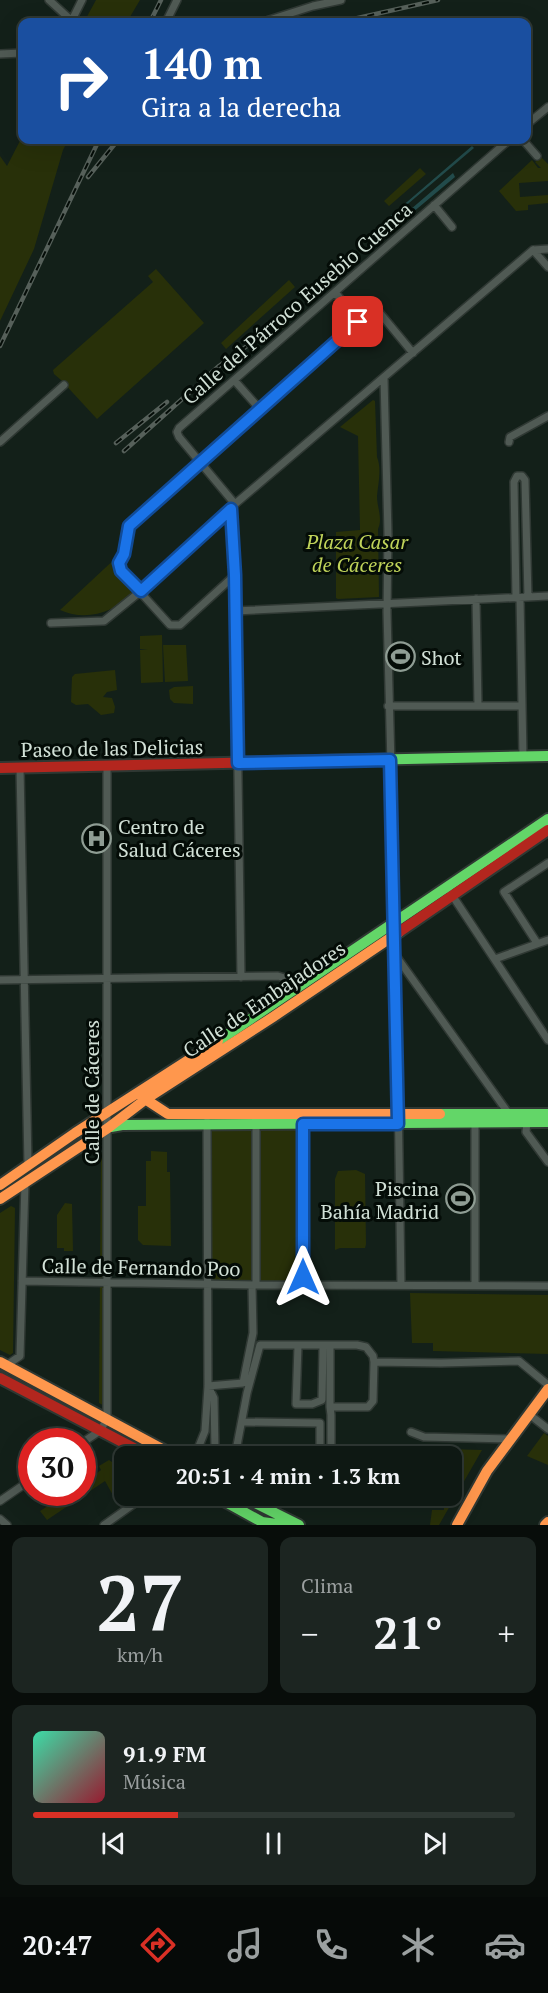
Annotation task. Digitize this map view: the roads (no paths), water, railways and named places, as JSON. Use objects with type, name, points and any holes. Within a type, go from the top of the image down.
[{"type":"main road","name":"Paseo de las Delicias","points":[[0,768],[548,756]]},
{"type":"main road","name":"Calle de Embajadores","points":[[0,1199],[108,1128],[146,1099],[273,1017],[548,819]]},
{"type":"main road","name":"Calle de Embajadores","points":[[449,891],[548,831]]},
{"type":"main road","name":"Calle de Embajadores","points":[[0,1185],[108,1111],[395,928]]},
{"type":"main road","points":[[126,1100],[139,1096],[168,1113],[297,1113],[473,1122],[548,1122]]},
{"type":"main road","points":[[108,1128],[122,1125],[303,1124],[483,1114],[548,1114]]},
{"type":"main road","points":[[4,1364],[158,1446]]},
{"type":"main road","points":[[2,1382],[131,1446]]},
{"type":"main road","points":[[457,1525],[487,1471],[530,1415],[548,1387]]},
{"type":"main road","points":[[461,1525],[510,1441]]},
{"type":"main road","points":[[236,1506],[263,1519],[284,1525]]},
{"type":"main road","points":[[251,1506],[263,1519],[299,1525]]},
{"type":"street","points":[[49,0],[67,18]]},
{"type":"street","points":[[73,18],[82,0]]},
{"type":"street","points":[[168,18],[177,0]]},
{"type":"street","points":[[274,18],[329,1],[341,0]]},
{"type":"street","points":[[0,54],[18,53]]},
{"type":"street","points":[[531,121],[548,107]]},
{"type":"street","name":"Calle del Párroco Eusebio Cuenca","points":[[233,506],[201,462],[177,435],[178,430],[504,144]]},
{"type":"street","points":[[526,144],[537,156]]},
{"type":"street","points":[[434,205],[452,227]]},
{"type":"street","points":[[51,623],[104,621],[141,591],[233,506],[533,250],[548,249]]},
{"type":"street","points":[[533,250],[548,267]]},
{"type":"street","points":[[335,292],[355,318]]},
{"type":"street","points":[[235,575],[180,624],[170,625],[121,571],[119,563],[124,554],[129,526],[373,311],[379,312],[413,353]]},
{"type":"street","points":[[384,378],[388,534],[388,706],[396,956],[400,1285]]},
{"type":"street","points":[[234,380],[258,407]]},
{"type":"street","points":[[0,442],[64,385]]},
{"type":"street","points":[[509,442],[510,437],[548,416]]},
{"type":"street","points":[[522,598],[514,480],[517,476],[522,476],[525,480],[522,598],[523,757]]},
{"type":"street","points":[[233,506],[241,977]]},
{"type":"street","points":[[235,611],[548,596]]},
{"type":"street","points":[[476,599],[478,706]]},
{"type":"street","points":[[388,706],[522,706]]},
{"type":"street","name":"Calle de Cáceres","points":[[107,766],[107,1418]]},
{"type":"street","points":[[20,768],[28,1165]]},
{"type":"street","points":[[537,943],[504,892],[548,863]]},
{"type":"street","points":[[449,891],[548,1040]]},
{"type":"street","points":[[495,958],[548,940]]},
{"type":"street","points":[[396,956],[509,1114]]},
{"type":"street","points":[[0,980],[278,976],[304,984]]},
{"type":"street","points":[[297,1113],[303,1124],[303,1285]]},
{"type":"street","points":[[199,1446],[206,1431],[208,1386],[206,1125],[212,1114]]},
{"type":"street","points":[[475,1285],[473,1122],[483,1114]]},
{"type":"street","points":[[526,1122],[526,1132],[548,1162]]},
{"type":"street","points":[[208,1386],[243,1383],[253,1333],[256,1124]]},
{"type":"street","points":[[4,1364],[20,1356],[25,1182]]},
{"type":"street","name":"Calle de Fernando Poo","points":[[22,1281],[548,1286]]},
{"type":"street","points":[[235,1446],[260,1345],[366,1347],[373,1356],[374,1362],[373,1401],[368,1407],[330,1407]]},
{"type":"street","points":[[298,1346],[296,1404],[312,1404],[322,1400],[326,1346]]},
{"type":"street","points":[[326,1346],[331,1446]]},
{"type":"street","points":[[374,1362],[441,1363],[519,1360],[548,1387]]},
{"type":"street","points":[[208,1386],[214,1398],[215,1446]]},
{"type":"street","points":[[530,1415],[548,1429]]},
{"type":"street","points":[[96,1433],[101,1430],[107,1418]]},
{"type":"street","points":[[245,1422],[320,1424],[320,1446]]},
{"type":"street","points":[[411,1432],[424,1437],[510,1441]]},
{"type":"street","points":[[0,1501],[18,1489]]},
{"type":"street","points":[[104,1525],[131,1506]]},
{"type":"street","points":[[263,1519],[273,1506]]},
{"type":"street","points":[[0,1519],[7,1525]]},
{"type":"water","points":[[472,146],[474,148],[364,241],[364,239]]},
{"type":"water","points":[[453,173],[455,177],[369,249],[368,246]]},
{"type":"tunnel","points":[[0,1368],[144,1446]]},
{"type":"railway","points":[[152,18],[161,0]]},
{"type":"railway","points":[[358,18],[438,0]]},
{"type":"railway","points":[[0,346],[97,144]]},
{"type":"railway","points":[[88,177],[115,144]]},
{"type":"railway","points":[[124,451],[219,366],[268,331]]},
{"type":"railway","points":[[116,443],[167,402]]},
{"type":"place","name":"Shot","points":[[400,657]]},
{"type":"place","name":"Centro de Salud Cáceres","points":[[97,838]]},
{"type":"place","name":"Piscina Bahía Madrid","points":[[460,1199]]},
{"type":"park label","name":"Plaza Casar de Cáceres","points":[[357,552]]}]
